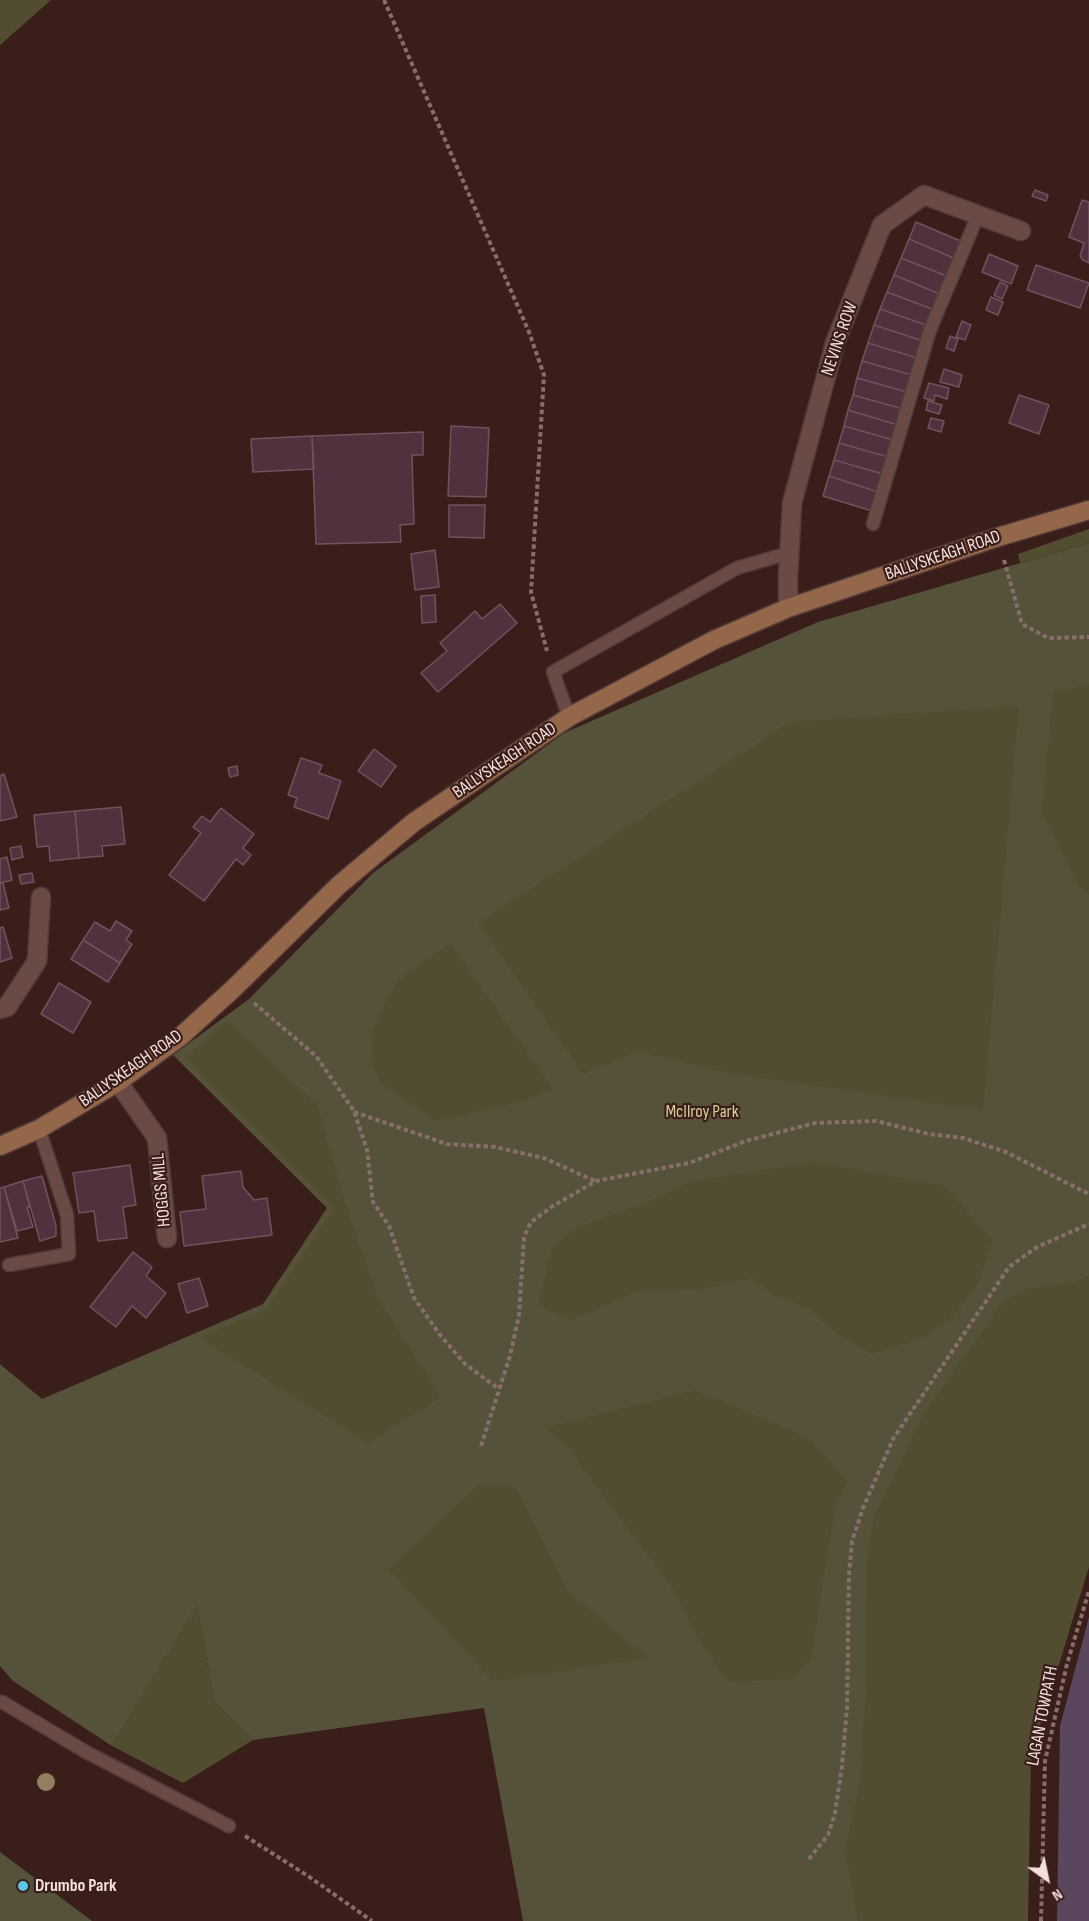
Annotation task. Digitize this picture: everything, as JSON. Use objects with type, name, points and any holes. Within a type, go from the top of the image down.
[{"type":"main road","name":"BALLYSKEAGH ROAD","points":[[0,1146],[39,1129],[118,1082],[180,1037],[233,989],[339,885],[414,822],[569,717],[714,640],[788,608],[998,537],[1089,510]]},
{"type":"street","name":"NEVINS ROW","points":[[788,608],[792,503],[835,343],[882,225],[924,195],[1021,231]]},
{"type":"street","points":[[0,1009],[7,1007],[37,961],[41,897]]},
{"type":"street","name":"HOGGS MILL","points":[[118,1082],[157,1138],[167,1238]]},
{"type":"lane","points":[[873,524],[930,330],[978,215]]},
{"type":"lane","points":[[569,717],[553,672],[737,568],[789,553]]},
{"type":"lane","points":[[9,1265],[69,1254],[67,1215],[39,1129]]},
{"type":"lane","points":[[1,1703],[86,1752],[229,1826]]},
{"type":"path","points":[[384,0],[529,332],[544,375],[531,592],[553,672]]},
{"type":"path","points":[[998,537],[1022,624],[1048,638],[1089,637]]},
{"type":"path","points":[[233,989],[249,999],[316,1056],[354,1112],[367,1150],[373,1202],[392,1234],[414,1298],[441,1336],[465,1364],[499,1389]]},
{"type":"path","points":[[354,1112],[447,1144],[495,1147],[544,1158],[596,1181]]},
{"type":"path","points":[[481,1446],[510,1356],[519,1315],[524,1237],[531,1222],[596,1181],[689,1164],[746,1141],[815,1123],[876,1121],[929,1134],[963,1138],[1006,1152],[1089,1194]]},
{"type":"path","points":[[809,1859],[828,1835],[835,1813],[842,1766],[847,1709],[849,1575],[852,1541],[867,1498],[893,1439],[1009,1267],[1037,1247],[1089,1224]]},
{"type":"path","name":"LAGAN TOWPATH","points":[[1041,1921],[1045,1761],[1067,1664],[1089,1591]]},
{"type":"path","points":[[229,1826],[308,1876],[372,1921]]},
{"type":"green space","name":"McIlroy Park","points":[[1089,543],[1089,1508],[1016,1749],[1014,1921],[523,1921],[484,1708],[253,1740],[214,1702],[197,1605],[112,1746],[13,1681],[0,1666],[0,1364],[42,1399],[263,1304],[327,1208],[173,1055],[249,999],[373,873],[564,733],[818,622]]},
{"type":"green space","name":"Drumbo Park","points":[[0,1852],[92,1921],[0,1921]]},
{"type":"shaded area","points":[[0,0],[51,0],[0,45]]},
{"type":"shaded area","points":[[1089,529],[1089,543],[1020,563],[1018,554]]},
{"type":"shaded area","points":[[1089,684],[1089,894],[1081,889],[1042,813],[1053,692]]},
{"type":"shaded area","points":[[1019,706],[983,1110],[729,1073],[637,1051],[583,1074],[478,923],[790,722]]},
{"type":"shaded area","points":[[450,943],[553,1089],[525,1101],[435,1121],[380,1083],[371,1058],[374,1030],[384,1005],[398,980]]},
{"type":"shaded area","points":[[228,1020],[318,1106],[339,1183],[378,1299],[441,1397],[368,1443],[199,1338],[267,1309],[334,1208],[185,1058]]},
{"type":"shaded area","points":[[814,1162],[945,1186],[992,1240],[977,1287],[950,1319],[926,1337],[871,1354],[836,1333],[807,1308],[771,1294],[752,1278],[698,1290],[640,1289],[573,1320],[538,1305],[553,1247],[574,1229],[648,1202],[689,1182]]},
{"type":"shaded area","points":[[1089,1275],[1089,1567],[1031,1755],[1028,1921],[858,1921],[845,1851],[859,1786],[867,1682],[866,1565],[875,1513],[926,1410],[1003,1302],[1024,1290],[1076,1281]]},
{"type":"shaded area","points":[[695,1390],[809,1438],[848,1482],[835,1506],[811,1658],[794,1679],[728,1682],[695,1633],[673,1589],[566,1445],[545,1428]]},
{"type":"shaded area","points":[[479,1484],[515,1488],[566,1590],[649,1658],[493,1681],[388,1569]]},
{"type":"shaded area","points":[[197,1604],[214,1702],[253,1740],[183,1783],[112,1746]]},
{"type":"shaded area","points":[[1089,1617],[1089,1921],[1057,1921],[1060,1726]]},
{"type":"building","points":[[1035,190],[1048,195],[1046,201],[1032,196]]},
{"type":"building","points":[[1082,200],[1089,202],[1089,263],[1080,256],[1084,243],[1069,237]]},
{"type":"building","points":[[916,222],[963,242],[956,259],[909,239]]},
{"type":"building","points":[[909,239],[956,259],[949,277],[901,258]]},
{"type":"building","points":[[989,254],[1018,266],[1011,284],[982,272]]},
{"type":"building","points":[[901,258],[949,277],[942,295],[894,275]]},
{"type":"building","points":[[1036,265],[1089,283],[1080,308],[1027,290]]},
{"type":"building","points":[[894,275],[942,295],[935,310],[887,292]]},
{"type":"building","points":[[1000,282],[1008,286],[1002,299],[994,295]]},
{"type":"building","points":[[887,292],[935,310],[929,326],[880,309]]},
{"type":"building","points":[[991,297],[1003,302],[998,315],[986,310]]},
{"type":"building","points":[[880,309],[929,326],[923,341],[874,325]]},
{"type":"building","points":[[962,321],[971,325],[965,340],[956,337]]},
{"type":"building","points":[[874,325],[923,341],[917,358],[868,343]]},
{"type":"building","points":[[950,336],[958,339],[954,351],[946,348]]},
{"type":"building","points":[[868,343],[917,358],[912,375],[862,361]]},
{"type":"building","points":[[862,361],[912,375],[907,392],[857,378]]},
{"type":"building","points":[[944,369],[962,375],[959,387],[940,382]]},
{"type":"building","points":[[857,378],[907,392],[903,409],[853,395]]},
{"type":"building","points":[[929,383],[949,388],[947,399],[935,395],[934,401],[924,398]]},
{"type":"building","points":[[853,395],[903,409],[898,425],[848,410]]},
{"type":"building","points":[[1019,395],[1049,405],[1039,434],[1009,423]]},
{"type":"building","points":[[928,401],[942,405],[939,414],[926,410]]},
{"type":"building","points":[[848,410],[898,425],[893,440],[844,426]]},
{"type":"building","points":[[931,418],[944,421],[941,432],[928,428]]},
{"type":"building","points":[[451,426],[489,428],[486,497],[448,496]]},
{"type":"building","points":[[844,426],[893,440],[888,457],[839,443]]},
{"type":"building","points":[[423,432],[423,455],[412,455],[414,524],[400,525],[401,542],[316,544],[312,436]]},
{"type":"building","points":[[312,436],[314,469],[253,472],[251,439]]},
{"type":"building","points":[[839,443],[888,457],[883,474],[834,460]]},
{"type":"building","points":[[834,460],[883,474],[878,492],[829,476]]},
{"type":"building","points":[[829,476],[878,492],[872,511],[823,496]]},
{"type":"building","points":[[449,505],[485,505],[484,538],[449,537]]},
{"type":"building","points":[[435,550],[439,587],[415,590],[411,554]]},
{"type":"building","points":[[435,595],[436,622],[422,623],[421,596]]},
{"type":"building","points":[[500,604],[517,623],[438,692],[421,673],[447,651],[440,643],[475,611],[482,619]]},
{"type":"building","points":[[374,749],[396,766],[381,787],[358,771]]},
{"type":"building","points":[[301,758],[322,765],[319,773],[341,781],[328,819],[294,807],[297,798],[288,795]]},
{"type":"building","points":[[237,766],[238,775],[230,777],[228,768]]},
{"type":"building","points":[[4,774],[17,817],[0,821],[0,776]]},
{"type":"building","points":[[121,807],[125,844],[102,846],[103,856],[79,858],[75,811]]},
{"type":"building","points":[[221,808],[254,834],[243,848],[251,855],[243,865],[236,859],[204,901],[169,875],[201,833],[193,827],[202,816],[210,822]]},
{"type":"building","points":[[75,811],[79,858],[50,861],[49,846],[37,847],[34,815]]},
{"type":"building","points":[[21,846],[23,857],[12,860],[10,848]]},
{"type":"building","points":[[7,857],[12,880],[0,883],[0,859]]},
{"type":"building","points":[[32,873],[34,882],[21,884],[19,875]]},
{"type":"building","points":[[0,883],[3,883],[9,908],[0,910]]},
{"type":"building","points":[[116,921],[132,931],[126,940],[132,944],[120,963],[83,940],[95,922],[110,931]]},
{"type":"building","points":[[3,927],[12,958],[0,962],[0,928]]},
{"type":"building","points":[[83,940],[120,963],[108,982],[71,959]]},
{"type":"building","points":[[59,983],[91,1002],[73,1033],[41,1014]]},
{"type":"building","points":[[130,1165],[136,1205],[123,1207],[127,1238],[98,1241],[94,1211],[79,1213],[73,1173]]},
{"type":"building","points":[[241,1171],[243,1187],[254,1200],[267,1198],[272,1235],[184,1246],[180,1212],[206,1209],[202,1176]]},
{"type":"building","points":[[42,1176],[56,1226],[56,1236],[40,1241],[23,1181]]},
{"type":"building","points":[[23,1181],[33,1227],[17,1231],[4,1187]]},
{"type":"building","points":[[4,1187],[18,1238],[0,1242],[0,1188]]},
{"type":"building","points":[[133,1252],[152,1267],[146,1276],[166,1293],[146,1318],[132,1306],[116,1327],[90,1307]]},
{"type":"building","points":[[199,1278],[208,1306],[187,1313],[178,1284]]},
{"type":"place","name":"Drumbo Park","points":[[23,1886]]}]
